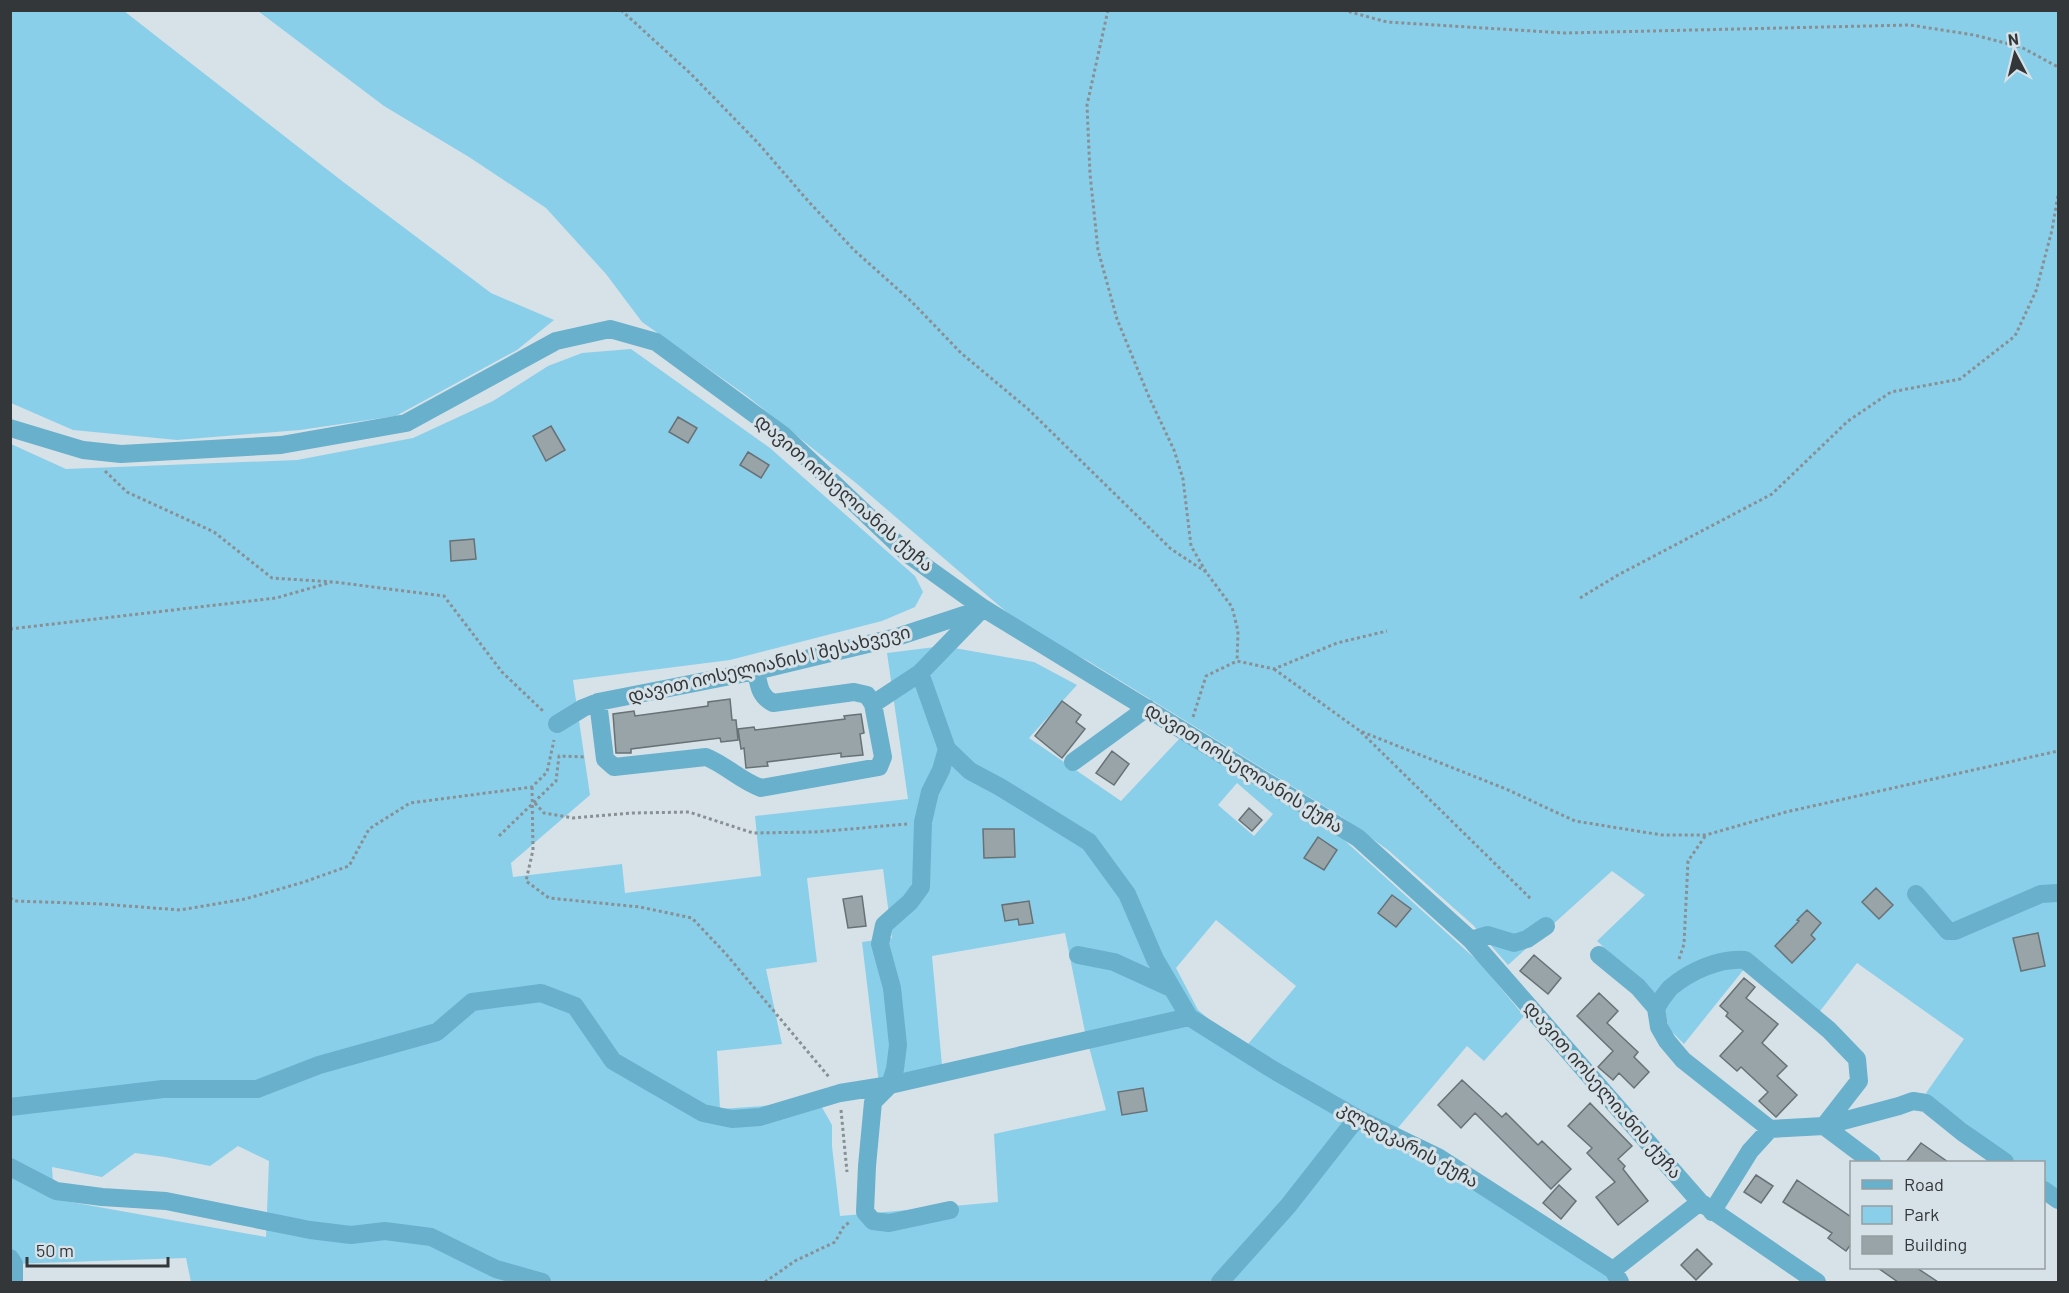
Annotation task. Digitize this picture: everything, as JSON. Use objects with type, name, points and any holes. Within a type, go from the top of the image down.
[{"type":"street","name":"დავით იოსელიანის ქუჩა","points":[[83,450],[121,454],[281,445],[406,423],[556,342],[610,329],[656,342],[783,435],[909,555],[983,608],[1358,838],[1471,940],[1706,1207],[1817,1282]]},
{"type":"street","points":[[10,428],[83,450]]},
{"type":"street","points":[[873,704],[920,673],[983,608]]},
{"type":"street","name":"დავით იოსელიანის I შესახვევი","points":[[557,724],[598,702],[756,671],[897,637],[983,608]]},
{"type":"street","points":[[598,702],[606,759],[614,767],[706,757],[718,761],[749,784],[761,788],[869,770],[879,766],[883,757],[873,704],[867,695],[854,692],[773,703],[765,699],[761,693],[756,671]]},
{"type":"street","points":[[10,1107],[163,1089],[256,1089],[319,1065],[437,1032],[472,1002],[541,993],[575,1006],[614,1061],[703,1113],[732,1119],[760,1117],[840,1093],[890,1085],[1189,1017],[1155,959],[1127,894],[1089,842],[970,771],[947,749],[920,673]]},
{"type":"street","points":[[1073,762],[1147,708]]},
{"type":"street","points":[[947,749],[941,770],[930,792],[923,822],[921,887],[910,902],[884,925],[880,944],[892,988],[898,1045],[895,1070],[890,1085],[873,1102],[865,1212],[873,1221],[889,1223],[950,1210]]},
{"type":"street","points":[[1916,894],[1948,931],[1955,931],[2041,894],[2058,892]]},
{"type":"street","points":[[1471,940],[1488,935],[1514,943],[1527,939],[1546,926]]},
{"type":"street","points":[[1078,955],[1114,962],[1171,988]]},
{"type":"street","points":[[1599,955],[1638,987],[1656,1008],[1659,1027],[1683,1060],[1770,1130]]},
{"type":"street","points":[[1656,1008],[1669,989],[1683,979],[1717,962],[1731,959],[1745,960],[1829,1030],[1857,1059],[1859,1082],[1824,1126]]},
{"type":"street","name":"კლდეკარის ქუჩა","points":[[1189,1017],[1270,1068],[1357,1118],[1438,1157],[1617,1276]]},
{"type":"street","points":[[1617,1276],[1706,1207],[1750,1150],[1770,1130],[1824,1126],[1913,1101],[1926,1103],[2004,1161]]},
{"type":"street","points":[[1220,1282],[1288,1206],[1357,1118]]},
{"type":"street","points":[[1824,1126],[1871,1161]]},
{"type":"street","points":[[10,1167],[56,1191],[102,1197],[166,1201],[310,1230],[351,1234],[386,1231],[431,1237],[496,1269],[542,1282]]},
{"type":"street","points":[[2045,1191],[2058,1200]]},
{"type":"street","points":[[10,1258],[14,1264],[14,1282]]},
{"type":"path","points":[[621,10],[691,74],[758,143],[854,250],[911,301],[961,353],[1028,409],[1171,549],[1206,572]]},
{"type":"path","points":[[1108,10],[1087,105],[1090,174],[1098,250],[1117,319],[1149,398],[1174,450],[1183,479],[1191,546],[1206,572],[1232,607],[1238,631],[1238,661]]},
{"type":"path","points":[[1343,10],[1387,22],[1565,33],[1910,25],[1974,35],[2021,47],[2058,67]]},
{"type":"path","points":[[1580,598],[1618,575],[1772,494],[1848,421],[1891,392],[1960,379],[2015,336],[2036,291],[2052,230],[2058,195]]},
{"type":"path","points":[[10,898],[15,901],[180,910],[245,899],[304,882],[348,866],[369,829],[410,804],[532,786],[547,772],[557,724],[502,672],[444,596],[334,582],[272,578],[214,532],[128,492],[83,450]]},
{"type":"path","points":[[10,629],[276,598],[334,582]]},
{"type":"path","points":[[1274,669],[1337,643],[1387,631]]},
{"type":"path","points":[[1188,733],[1206,676],[1238,661],[1274,669],[1360,731],[1532,900]]},
{"type":"path","points":[[1360,731],[1506,789],[1575,821],[1662,835],[1706,835],[1785,812],[2058,751]]},
{"type":"path","points":[[499,836],[556,781],[560,756],[606,759]]},
{"type":"path","points":[[532,786],[533,850],[526,881],[549,898],[640,907],[692,918],[726,954],[834,1083],[840,1093],[847,1175]]},
{"type":"path","points":[[534,802],[544,813],[573,818],[633,813],[689,812],[753,833],[815,832],[923,822]]},
{"type":"path","points":[[1669,989],[1684,944],[1688,861],[1706,835]]},
{"type":"path","points":[[765,1282],[795,1261],[835,1242],[844,1226],[865,1212]]},
{"type":"green space","points":[[11,11],[124,11],[342,181],[491,293],[554,320],[517,350],[396,416],[300,430],[177,440],[73,430],[11,403]]},
{"type":"green space","points":[[258,11],[2058,11],[2058,1196],[2045,1185],[2045,1161],[2015,1161],[1926,1093],[1964,1039],[1857,963],[1814,1019],[1749,963],[1684,1044],[1669,1029],[1663,1001],[1597,941],[1645,895],[1612,871],[1508,965],[1473,925],[1388,850],[1342,817],[1088,661],[1036,634],[1010,615],[856,483],[747,396],[642,322],[606,274],[546,208],[469,157],[384,106]]},
{"type":"green space","points":[[631,349],[770,448],[915,576],[923,592],[915,607],[882,621],[730,660],[573,680],[590,795],[511,863],[513,877],[622,864],[625,893],[761,876],[755,816],[908,799],[887,653],[943,646],[1034,662],[1077,685],[1029,738],[1121,801],[1180,738],[1343,839],[1480,963],[1524,1016],[1484,1061],[1467,1046],[1386,1142],[1448,1173],[1607,1275],[1611,1282],[191,1282],[186,1258],[11,1264],[11,444],[66,469],[297,460],[413,438],[493,401],[548,366],[582,353]],"holes":[[[1237,783],[1273,814],[1254,836],[1218,805]],[[883,869],[892,938],[862,942],[879,1084],[942,1065],[932,956],[1065,933],[1085,1032],[1106,1110],[994,1134],[998,1202],[840,1216],[832,1146],[832,1125],[819,1102],[720,1109],[717,1051],[782,1044],[766,969],[817,962],[807,878]],[[1216,920],[1296,986],[1244,1049],[1198,1010],[1176,968]],[[238,1146],[269,1161],[266,1237],[54,1199],[52,1167],[102,1177],[135,1153],[210,1166]]]},
{"type":"building","points":[[678,417],[697,428],[688,443],[669,432]]},
{"type":"building","points":[[551,426],[565,450],[546,461],[533,436]]},
{"type":"building","points":[[748,452],[769,465],[761,478],[740,465]]},
{"type":"building","points":[[474,539],[476,559],[451,561],[450,541]]},
{"type":"building","points":[[730,699],[732,720],[736,720],[738,740],[721,742],[720,738],[631,749],[631,753],[616,753],[613,714],[634,711],[635,716],[708,706],[708,702]]},
{"type":"building","points":[[1062,701],[1081,715],[1076,722],[1085,729],[1062,758],[1035,736]]},
{"type":"building","points":[[861,714],[864,733],[860,734],[863,755],[841,757],[841,753],[767,762],[768,766],[746,768],[744,748],[741,749],[738,729],[754,727],[755,730],[845,719],[844,716]]},
{"type":"building","points":[[1112,751],[1129,764],[1114,785],[1096,773]]},
{"type":"building","points":[[1249,808],[1262,820],[1252,831],[1239,820]]},
{"type":"building","points":[[983,829],[1014,829],[1015,857],[984,858]]},
{"type":"building","points":[[1318,837],[1337,850],[1324,870],[1304,858]]},
{"type":"building","points":[[1876,888],[1893,905],[1879,919],[1862,902]]},
{"type":"building","points":[[1392,895],[1411,909],[1396,927],[1378,913]]},
{"type":"building","points":[[862,896],[866,926],[848,928],[843,899]]},
{"type":"building","points":[[1029,901],[1033,923],[1019,925],[1018,919],[1005,921],[1002,905]]},
{"type":"building","points":[[1807,910],[1821,923],[1811,935],[1815,939],[1792,963],[1775,946]]},
{"type":"building","points":[[2038,933],[2045,966],[2021,971],[2013,938]]},
{"type":"building","points":[[1534,955],[1561,978],[1548,994],[1520,971]]},
{"type":"building","points":[[1744,978],[1755,987],[1746,998],[1778,1024],[1762,1043],[1787,1066],[1777,1076],[1797,1095],[1776,1117],[1759,1101],[1768,1092],[1741,1067],[1737,1071],[1720,1056],[1743,1031],[1726,1016],[1728,1013],[1720,1006]]},
{"type":"building","points":[[1599,993],[1618,1011],[1607,1023],[1638,1052],[1634,1057],[1649,1072],[1634,1088],[1619,1073],[1613,1080],[1598,1067],[1613,1051],[1577,1016]]},
{"type":"building","points":[[1462,1080],[1502,1117],[1506,1113],[1538,1145],[1542,1141],[1571,1169],[1551,1189],[1475,1113],[1461,1128],[1438,1105]]},
{"type":"building","points":[[1143,1088],[1147,1111],[1122,1115],[1118,1092]]},
{"type":"building","points":[[1590,1103],[1632,1146],[1618,1159],[1648,1201],[1618,1225],[1596,1197],[1615,1182],[1587,1153],[1592,1148],[1568,1126]]},
{"type":"building","points":[[1921,1143],[1947,1161],[1907,1161]]},
{"type":"building","points":[[1756,1175],[1773,1186],[1761,1203],[1744,1192]]},
{"type":"building","points":[[1797,1180],[1850,1216],[1850,1245],[1846,1251],[1828,1238],[1832,1233],[1783,1202]]},
{"type":"building","points":[[1559,1185],[1576,1201],[1561,1219],[1543,1203]]},
{"type":"building","points":[[1697,1249],[1712,1264],[1696,1280],[1681,1265]]},
{"type":"building","points":[[1879,1269],[1918,1269],[1938,1282],[1898,1282]]}]
